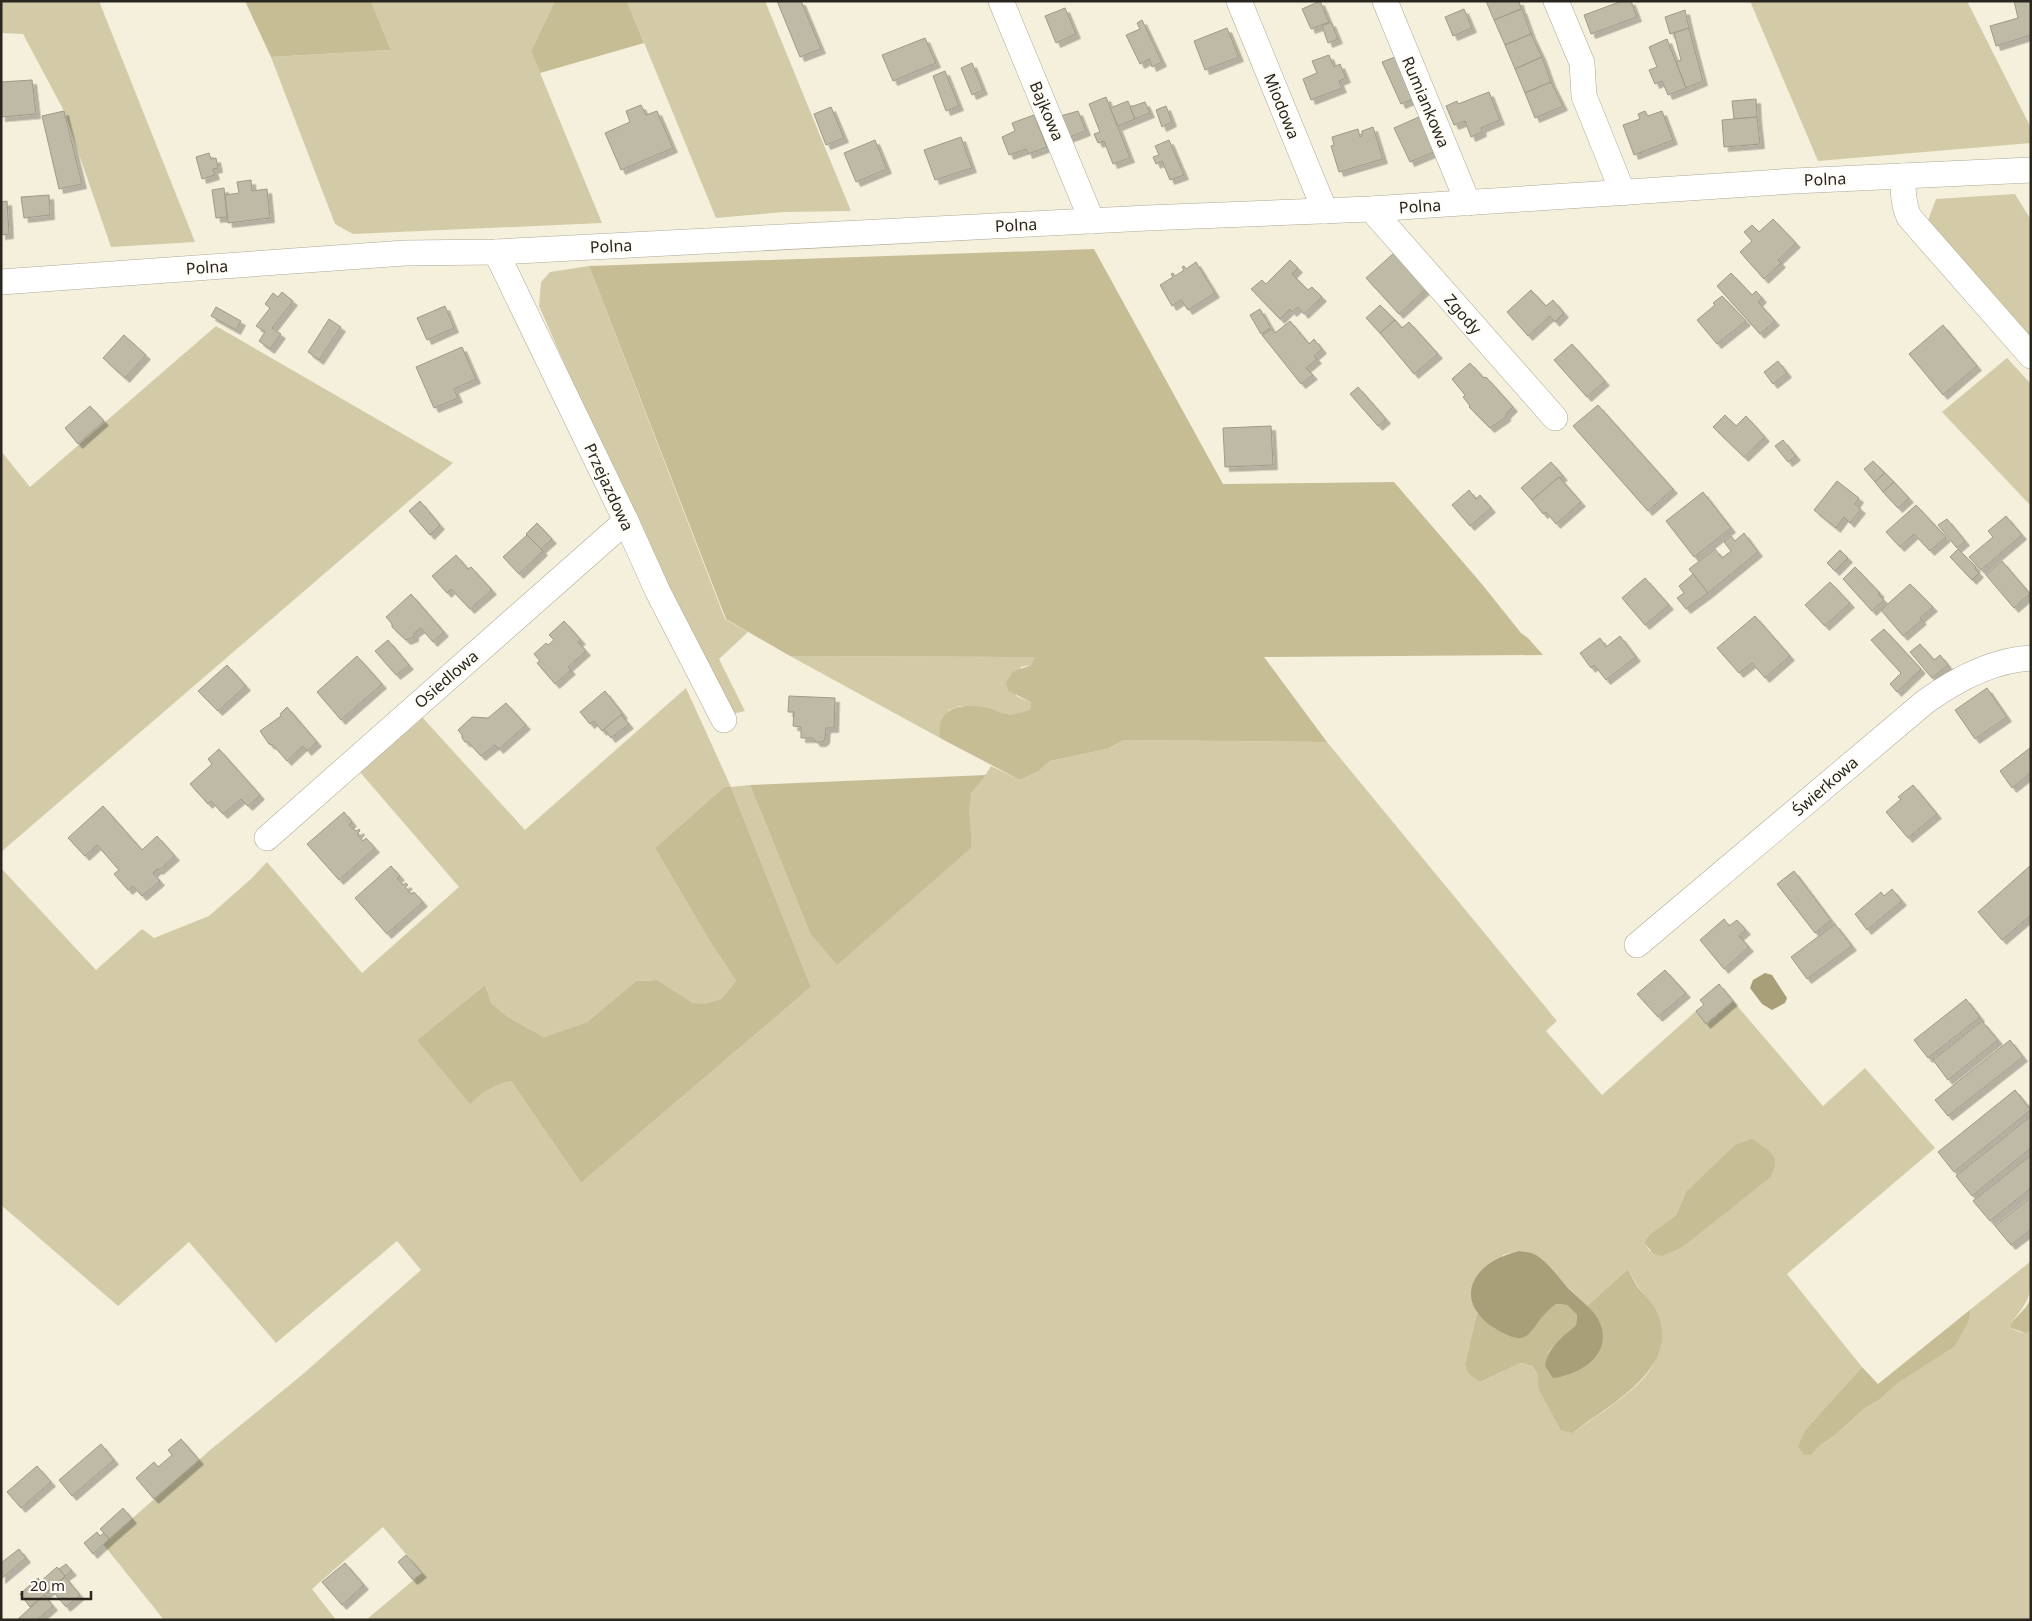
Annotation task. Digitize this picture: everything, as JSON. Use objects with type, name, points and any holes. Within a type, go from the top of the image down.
[{"type":"street","name":"Bajkowa","points":[[1001,1],[1092,221]]},
{"type":"street","name":"Miodowa","points":[[1239,1],[1325,211]]},
{"type":"street","name":"Rumiankowa","points":[[1385,1],[1468,203]]},
{"type":"street","points":[[1556,1],[1582,63],[1584,96],[1623,192]]},
{"type":"street","name":"Polna","points":[[1,282],[405,253],[496,252],[1092,221],[1371,209],[1794,180],[2031,170]]},
{"type":"street","points":[[1903,176],[1903,191],[1909,217],[2031,356]]},
{"type":"street","name":"Zgody","points":[[1371,209],[1555,418]]},
{"type":"street","name":"Przejazdowa","points":[[496,252],[626,521],[658,592],[724,720]]},
{"type":"street","name":"Osiedlowa","points":[[267,838],[626,521]]},
{"type":"street","name":"Świerkowa","points":[[1637,945],[1924,702],[1942,690],[1994,666],[2031,658]]},
{"type":"shaded area","points":[[1,1],[99,1],[195,242],[111,247],[64,111],[23,34],[1,33]]},
{"type":"shaded area","points":[[245,1],[371,1],[391,50],[271,57]]},
{"type":"shaded area","points":[[371,1],[555,1],[531,51],[602,223],[353,234],[335,224],[271,57],[391,50]]},
{"type":"shaded area","points":[[555,1],[627,1],[644,43],[540,73],[531,51]]},
{"type":"shaded area","points":[[627,1],[765,1],[851,211],[784,212],[716,218]]},
{"type":"shaded area","points":[[1750,1],[1967,1],[2031,128],[2031,143],[1818,161]]},
{"type":"shaded area","points":[[2015,194],[2031,220],[2031,342],[1927,223],[1936,199]]},
{"type":"shaded area","points":[[1094,249],[1223,484],[1394,482],[1481,583],[1521,633],[1543,655],[1264,657],[1327,742],[1124,740],[1107,749],[1050,761],[1039,771],[1020,780],[940,738],[940,727],[942,719],[947,713],[961,707],[979,706],[1010,714],[1030,709],[1031,702],[1008,691],[1006,682],[1013,672],[1031,665],[1035,657],[790,656],[726,619],[589,266]]},
{"type":"shaded area","points":[[589,266],[725,619],[748,632],[719,659],[745,711],[732,714],[662,585],[539,306],[541,282],[550,272]]},
{"type":"shaded area","points":[[216,326],[453,463],[1,852],[1,451],[30,487]]},
{"type":"shaded area","points":[[2007,358],[2031,384],[2031,506],[1942,412]]},
{"type":"shaded area","points":[[790,656],[1036,657],[1031,665],[1021,667],[1016,696],[1031,702],[1030,709],[1018,714],[1006,714],[976,707],[960,706],[949,710],[940,732],[940,738]]},
{"type":"shaded area","points":[[686,688],[731,787],[750,785],[810,933],[972,847],[969,810],[970,796],[991,766],[1020,780],[1039,771],[1050,761],[1107,749],[1124,740],[1327,742],[1557,1021],[1546,1031],[1602,1095],[1696,1011],[1707,1024],[1733,1001],[1823,1106],[1865,1068],[1935,1148],[1787,1274],[1862,1367],[1806,1429],[1811,1454],[1898,1383],[1954,1346],[1969,1321],[1971,1309],[2031,1261],[2029,1295],[2027,1301],[2011,1323],[2011,1328],[2025,1333],[2031,1332],[2031,1620],[366,1620],[422,1573],[383,1527],[312,1589],[336,1620],[164,1620],[103,1544],[209,1451],[303,1374],[421,1270],[397,1241],[276,1343],[189,1242],[118,1306],[1,1205],[1,868],[96,970],[142,929],[154,938],[209,916],[251,879],[267,862],[362,973],[459,887],[359,771],[422,717],[525,830]],"holes":[[[724,787],[731,787],[811,987],[581,1183],[511,1081],[497,1084],[478,1096],[417,1040],[485,985],[492,1004],[508,1017],[544,1037],[587,1022],[636,981],[657,980],[692,1004],[704,1004],[721,999],[736,981],[709,940],[655,848]],[[1775,1167],[1771,1177],[1731,1208],[1650,1251],[1644,1243],[1649,1235],[1676,1215],[1686,1192]],[[1519,1251],[1534,1254],[1587,1306],[1628,1269],[1657,1312],[1657,1351],[1649,1371],[1631,1391],[1573,1433],[1538,1388],[1538,1375],[1532,1366],[1521,1363],[1480,1382],[1465,1364],[1477,1313],[1472,1302],[1503,1255]]]},
{"type":"shaded area","points":[[986,775],[971,793],[969,810],[972,847],[837,965],[810,933],[750,785]]},
{"type":"shaded area","points":[[724,787],[731,787],[811,987],[581,1183],[511,1081],[489,1089],[470,1104],[417,1040],[485,985],[492,1004],[508,1017],[544,1037],[587,1022],[636,981],[657,980],[692,1003],[704,1004],[721,999],[736,981],[709,940],[655,848]]},
{"type":"shaded area","points":[[1765,973],[1772,975],[1787,998],[1785,1003],[1772,1010],[1762,1004],[1750,988],[1753,980]]},
{"type":"shaded area","points":[[1752,1139],[1768,1150],[1775,1158],[1775,1167],[1771,1177],[1681,1248],[1662,1256],[1654,1254],[1644,1243],[1649,1235],[1676,1215],[1686,1192],[1735,1145]]},
{"type":"shaded area","points":[[1519,1251],[1534,1254],[1544,1261],[1590,1309],[1600,1323],[1603,1334],[1602,1345],[1598,1354],[1583,1368],[1573,1373],[1553,1378],[1545,1366],[1549,1353],[1561,1338],[1576,1325],[1577,1315],[1567,1305],[1556,1304],[1525,1337],[1519,1338],[1503,1333],[1486,1322],[1476,1310],[1471,1298],[1472,1286],[1478,1275],[1488,1265],[1501,1257]]},
{"type":"shaded area","points":[[1628,1269],[1637,1286],[1658,1314],[1662,1334],[1659,1352],[1650,1369],[1637,1384],[1573,1433],[1561,1430],[1538,1388],[1538,1375],[1532,1366],[1521,1363],[1480,1382],[1468,1373],[1465,1364],[1477,1313],[1495,1329],[1530,1333],[1542,1315],[1556,1304],[1567,1305],[1577,1315],[1576,1325],[1547,1354],[1592,1311],[1587,1306]]},
{"type":"shaded area","points":[[2031,1299],[2031,1332],[2025,1333],[2011,1328],[2011,1323]]},
{"type":"shaded area","points":[[1971,1309],[1969,1321],[1955,1346],[1898,1383],[1819,1446],[1811,1455],[1804,1455],[1798,1446],[1806,1429],[1862,1367],[1878,1384]]},
{"type":"building","points":[[777,1],[801,1],[821,49],[800,57]]},
{"type":"building","points":[[1320,1],[1329,22],[1311,29],[1302,9]]},
{"type":"building","points":[[1486,1],[1519,1],[1521,9],[1494,20]]},
{"type":"building","points":[[1622,1],[1631,1],[1637,17],[1591,34],[1584,15]]},
{"type":"building","points":[[2014,1],[2031,1],[2031,35],[1996,46],[1990,26],[2018,18]]},
{"type":"building","points":[[1065,8],[1076,34],[1056,43],[1045,16]]},
{"type":"building","points":[[1464,9],[1472,28],[1453,36],[1445,17]]},
{"type":"building","points":[[1522,9],[1531,34],[1505,45],[1494,20]]},
{"type":"building","points":[[1685,10],[1689,28],[1670,34],[1665,17]]},
{"type":"building","points":[[1142,20],[1162,62],[1152,67],[1149,59],[1140,64],[1126,35],[1140,29],[1137,23]]},
{"type":"building","points":[[1331,22],[1338,39],[1328,43],[1322,26]]},
{"type":"building","points":[[1227,28],[1239,57],[1205,70],[1194,41]]},
{"type":"building","points":[[1689,28],[1703,81],[1686,88],[1676,62],[1681,60],[1674,33]]},
{"type":"building","points":[[1531,34],[1542,57],[1515,69],[1505,45]]},
{"type":"building","points":[[925,38],[936,63],[893,81],[882,55]]},
{"type":"building","points":[[1667,39],[1686,88],[1668,95],[1662,81],[1655,84],[1649,70],[1657,67],[1649,47]]},
{"type":"building","points":[[1329,55],[1334,67],[1340,64],[1346,78],[1339,81],[1342,88],[1311,100],[1303,79],[1317,73],[1312,61]]},
{"type":"building","points":[[1395,57],[1413,99],[1401,104],[1382,62]]},
{"type":"building","points":[[1542,57],[1551,82],[1525,93],[1515,69]]},
{"type":"building","points":[[972,63],[983,90],[972,95],[961,68]]},
{"type":"building","points":[[945,71],[959,106],[946,111],[933,76]]},
{"type":"building","points":[[32,80],[36,114],[1,117],[1,82]]},
{"type":"building","points":[[1551,82],[1563,106],[1535,118],[1525,93]]},
{"type":"building","points":[[1489,92],[1500,120],[1481,128],[1482,132],[1471,137],[1465,121],[1454,125],[1446,106],[1457,101],[1458,104]]},
{"type":"building","points":[[1106,97],[1130,158],[1113,164],[1104,141],[1098,143],[1094,134],[1100,132],[1089,104]]},
{"type":"building","points":[[1756,99],[1757,117],[1734,119],[1732,101]]},
{"type":"building","points":[[1128,101],[1135,119],[1118,126],[1110,108]]},
{"type":"building","points":[[1145,102],[1150,113],[1135,119],[1130,107]]},
{"type":"building","points":[[641,105],[646,115],[657,111],[673,148],[621,170],[605,133],[630,122],[626,111]]},
{"type":"building","points":[[1166,106],[1172,122],[1162,127],[1156,110]]},
{"type":"building","points":[[831,107],[844,138],[826,145],[814,114]]},
{"type":"building","points":[[64,111],[82,184],[59,189],[42,116]]},
{"type":"building","points":[[1078,111],[1086,131],[1065,139],[1057,117]]},
{"type":"building","points":[[1645,111],[1648,116],[1662,111],[1673,140],[1634,155],[1623,125],[1640,119],[1638,114]]},
{"type":"building","points":[[1034,115],[1047,147],[1028,154],[1026,149],[1009,155],[1002,137],[1015,131],[1012,123]]},
{"type":"building","points":[[1421,116],[1436,151],[1410,162],[1394,128]]},
{"type":"building","points":[[1757,117],[1760,144],[1724,147],[1722,120]]},
{"type":"building","points":[[1373,127],[1383,159],[1339,172],[1331,146],[1334,145],[1332,137],[1358,129],[1360,137],[1362,136],[1362,131]]},
{"type":"building","points":[[961,137],[972,168],[935,180],[924,150]]},
{"type":"building","points":[[875,140],[887,169],[856,182],[844,153]]},
{"type":"building","points":[[1169,140],[1184,175],[1170,180],[1162,161],[1156,164],[1153,157],[1159,155],[1155,146]]},
{"type":"building","points":[[209,153],[211,159],[216,158],[218,168],[213,169],[215,175],[202,179],[196,157]]},
{"type":"building","points":[[251,180],[252,191],[267,189],[270,218],[228,223],[225,195],[239,193],[237,182]]},
{"type":"building","points":[[224,188],[227,217],[216,218],[212,190]]},
{"type":"building","points":[[49,195],[50,215],[24,218],[21,197]]},
{"type":"building","points":[[7,201],[9,234],[1,235],[1,202]]},
{"type":"building","points":[[1773,219],[1796,243],[1778,260],[1781,263],[1764,279],[1740,252],[1752,241],[1744,232],[1752,225],[1759,232]]},
{"type":"building","points":[[1395,252],[1427,288],[1399,314],[1366,278]]},
{"type":"building","points":[[1290,260],[1298,268],[1292,274],[1308,290],[1312,287],[1322,297],[1304,314],[1298,307],[1292,312],[1290,309],[1280,319],[1251,289],[1262,280],[1266,284]]},
{"type":"building","points":[[1196,262],[1215,293],[1188,310],[1181,300],[1172,306],[1160,285],[1173,277],[1171,274],[1173,273],[1175,276],[1184,270],[1182,267],[1184,266],[1186,269]]},
{"type":"building","points":[[1731,273],[1752,295],[1756,291],[1762,298],[1758,302],[1775,321],[1760,334],[1717,286]]},
{"type":"building","points":[[1531,290],[1546,306],[1553,300],[1564,313],[1555,322],[1550,316],[1528,336],[1507,312]]},
{"type":"building","points":[[282,292],[293,301],[272,328],[281,334],[270,349],[259,341],[265,332],[256,326],[270,308],[265,304],[273,293],[278,297]]},
{"type":"building","points":[[1722,296],[1746,321],[1717,344],[1697,320],[1715,305],[1713,303]]},
{"type":"building","points":[[1380,305],[1395,320],[1380,333],[1366,318]]},
{"type":"building","points":[[445,306],[454,328],[427,340],[417,318]]},
{"type":"building","points":[[216,307],[241,321],[236,330],[211,316]]},
{"type":"building","points":[[1260,309],[1271,328],[1261,334],[1250,315]]},
{"type":"building","points":[[329,319],[341,327],[319,360],[308,352]]},
{"type":"building","points":[[1395,320],[1402,328],[1409,322],[1438,354],[1414,374],[1380,333]]},
{"type":"building","points":[[1290,321],[1309,344],[1314,339],[1322,349],[1314,356],[1317,359],[1306,368],[1313,375],[1301,384],[1262,335],[1272,329],[1275,333]]},
{"type":"building","points":[[1943,325],[1977,366],[1943,395],[1909,354]]},
{"type":"building","points":[[124,335],[146,355],[125,378],[103,358]]},
{"type":"building","points":[[1572,344],[1605,381],[1587,397],[1554,360]]},
{"type":"building","points":[[462,347],[476,379],[454,389],[458,398],[434,408],[416,367]]},
{"type":"building","points":[[1778,361],[1787,373],[1773,384],[1764,372]]},
{"type":"building","points":[[1470,363],[1484,378],[1486,377],[1513,407],[1506,414],[1506,417],[1490,428],[1469,407],[1463,397],[1465,395],[1452,379]]},
{"type":"building","points":[[1358,387],[1386,419],[1378,426],[1350,394]]},
{"type":"building","points":[[1598,405],[1673,489],[1648,511],[1573,426]]},
{"type":"building","points":[[90,406],[104,421],[78,444],[65,428]]},
{"type":"building","points":[[1725,415],[1736,426],[1746,416],[1765,437],[1744,457],[1713,427]]},
{"type":"building","points":[[1271,426],[1273,465],[1225,467],[1223,428]]},
{"type":"building","points":[[1783,440],[1796,456],[1788,462],[1775,446]]},
{"type":"building","points":[[1873,461],[1885,473],[1875,482],[1864,469]]},
{"type":"building","points":[[1551,462],[1563,476],[1559,477],[1532,500],[1521,488]]},
{"type":"building","points":[[1885,473],[1894,482],[1883,492],[1875,482]]},
{"type":"building","points":[[1559,477],[1581,502],[1556,524],[1546,512],[1543,514],[1532,500]]},
{"type":"building","points":[[1837,481],[1859,498],[1855,504],[1861,509],[1850,523],[1844,517],[1836,528],[1814,510]]},
{"type":"building","points":[[1894,482],[1909,498],[1898,508],[1883,492]]},
{"type":"building","points":[[1469,490],[1476,499],[1480,495],[1491,508],[1470,526],[1452,505]]},
{"type":"building","points":[[1703,492],[1731,528],[1694,557],[1666,521]]},
{"type":"building","points":[[420,501],[440,525],[430,535],[409,511]]},
{"type":"building","points":[[1916,505],[1946,537],[1930,551],[1914,534],[1900,547],[1886,532]]},
{"type":"building","points":[[2006,516],[2022,535],[1981,570],[1969,557],[1993,537],[1988,531]]},
{"type":"building","points":[[1947,519],[1965,541],[1957,548],[1938,525]]},
{"type":"building","points":[[537,523],[552,539],[541,549],[526,534]]},
{"type":"building","points":[[1744,533],[1758,552],[1708,593],[1689,569],[1715,549],[1722,558],[1731,551],[1724,542],[1731,536],[1735,541]]},
{"type":"building","points":[[527,535],[543,551],[519,574],[503,557]]},
{"type":"building","points":[[1958,549],[1976,567],[1975,569],[1979,573],[1972,580],[1950,557]]},
{"type":"building","points":[[1840,550],[1848,558],[1835,571],[1827,563]]},
{"type":"building","points":[[456,555],[468,569],[471,567],[492,590],[470,609],[451,589],[447,593],[432,576]]},
{"type":"building","points":[[2002,561],[2030,594],[2014,608],[1986,575]]},
{"type":"building","points":[[1855,567],[1880,593],[1878,594],[1884,600],[1872,611],[1843,579]]},
{"type":"building","points":[[1693,574],[1708,593],[1686,609],[1677,598],[1684,593],[1679,586]]},
{"type":"building","points":[[1645,578],[1669,605],[1645,625],[1622,598]]},
{"type":"building","points":[[1830,582],[1850,603],[1825,626],[1805,605]]},
{"type":"building","points":[[1910,584],[1933,607],[1920,618],[1922,620],[1903,636],[1881,610]]},
{"type":"building","points":[[411,594],[444,632],[433,642],[421,628],[414,633],[414,637],[406,640],[392,627],[392,624],[386,617]]},
{"type":"building","points":[[1755,616],[1790,656],[1765,678],[1752,663],[1739,673],[1717,648]]},
{"type":"building","points":[[564,621],[581,640],[578,642],[586,651],[568,667],[571,670],[555,684],[537,663],[540,661],[534,654],[546,643],[548,645],[554,640],[549,635]]},
{"type":"building","points":[[1884,629],[1921,669],[1897,692],[1890,684],[1901,673],[1871,640]]},
{"type":"building","points":[[1620,636],[1636,657],[1606,680],[1594,665],[1591,668],[1580,653],[1600,638],[1606,647]]},
{"type":"building","points":[[388,640],[409,665],[396,675],[375,651]]},
{"type":"building","points":[[1920,644],[1934,660],[1940,655],[1948,665],[1932,678],[1910,652]]},
{"type":"building","points":[[357,656],[382,684],[341,720],[317,692]]},
{"type":"building","points":[[227,665],[246,686],[218,711],[198,691]]},
{"type":"building","points":[[1987,688],[2007,717],[1975,739],[1955,710]]},
{"type":"building","points":[[605,691],[623,714],[602,731],[594,721],[590,724],[580,712]]},
{"type":"building","points":[[789,696],[835,698],[834,728],[826,728],[825,739],[822,742],[816,742],[813,738],[801,738],[801,727],[793,726],[794,712],[788,712]]},
{"type":"building","points":[[506,703],[526,725],[499,749],[495,745],[481,756],[468,742],[465,742],[458,730],[472,717],[488,718]]},
{"type":"building","points":[[287,707],[317,742],[307,751],[303,746],[287,761],[273,745],[269,744],[260,731],[281,716],[280,714]]},
{"type":"building","points":[[621,715],[629,724],[611,738],[604,729]]},
{"type":"building","points":[[2030,748],[2031,773],[2012,788],[2000,771]]},
{"type":"building","points":[[219,749],[260,795],[248,806],[241,799],[223,814],[211,801],[208,804],[190,784],[212,764],[208,759]]},
{"type":"building","points":[[1913,785],[1937,814],[1908,838],[1886,812],[1901,799],[1898,797]]},
{"type":"building","points":[[103,806],[142,850],[157,836],[175,856],[153,873],[160,881],[142,896],[133,886],[128,890],[114,874],[119,870],[97,845],[85,856],[68,838]]},
{"type":"building","points":[[344,812],[352,822],[349,825],[356,831],[359,829],[360,831],[357,834],[363,841],[366,838],[375,848],[339,880],[307,844]]},
{"type":"building","points":[[2031,865],[2031,915],[2002,940],[1978,912]]},
{"type":"building","points":[[391,866],[400,876],[397,878],[403,885],[406,883],[408,885],[405,887],[411,894],[414,892],[423,902],[387,934],[355,898]]},
{"type":"building","points":[[1794,871],[1831,920],[1815,933],[1777,884]]},
{"type":"building","points":[[1892,889],[1902,901],[1867,930],[1855,914],[1881,892],[1884,896]]},
{"type":"building","points":[[1724,919],[1729,926],[1737,920],[1746,930],[1739,936],[1749,947],[1724,969],[1700,940]]},
{"type":"building","points":[[1835,924],[1852,946],[1807,979],[1791,957]]},
{"type":"building","points":[[1665,970],[1686,993],[1658,1017],[1637,994]]},
{"type":"building","points":[[1719,984],[1733,1001],[1706,1024],[1696,1011],[1704,1005],[1700,1000]]},
{"type":"building","points":[[1966,999],[1980,1017],[1928,1058],[1914,1040]]},
{"type":"building","points":[[1982,1021],[1998,1040],[1948,1080],[1933,1060]]},
{"type":"building","points":[[2010,1040],[2023,1057],[1948,1116],[1935,1100]]},
{"type":"building","points":[[2015,1090],[2031,1110],[1954,1172],[1938,1152]]},
{"type":"building","points":[[2031,1116],[2031,1148],[1972,1196],[1956,1176]]},
{"type":"building","points":[[2031,1155],[2031,1188],[1990,1221],[1973,1201]]},
{"type":"building","points":[[2031,1197],[2031,1230],[2011,1245],[1995,1226]]},
{"type":"building","points":[[181,1439],[199,1460],[154,1499],[136,1478],[154,1462],[158,1467],[172,1455],[168,1450]]},
{"type":"building","points":[[101,1444],[114,1460],[72,1496],[59,1480]]},
{"type":"building","points":[[37,1466],[51,1482],[21,1508],[7,1492]]},
{"type":"building","points":[[123,1508],[132,1519],[109,1539],[100,1529]]},
{"type":"building","points":[[97,1532],[100,1536],[104,1533],[109,1539],[93,1554],[84,1543]]},
{"type":"building","points":[[19,1549],[26,1558],[1,1579],[1,1563]]},
{"type":"building","points":[[406,1555],[422,1573],[413,1580],[398,1562]]},
{"type":"building","points":[[345,1563],[364,1585],[342,1605],[322,1582]]},
{"type":"building","points":[[66,1564],[72,1571],[65,1576],[59,1569]]},
{"type":"building","points":[[57,1567],[65,1576],[49,1591],[40,1582]]},
{"type":"building","points":[[65,1577],[80,1595],[66,1607],[51,1589]]},
{"type":"building","points":[[38,1578],[49,1591],[30,1607],[20,1594]]},
{"type":"building","points":[[44,1595],[53,1606],[37,1620],[17,1620]]}]
